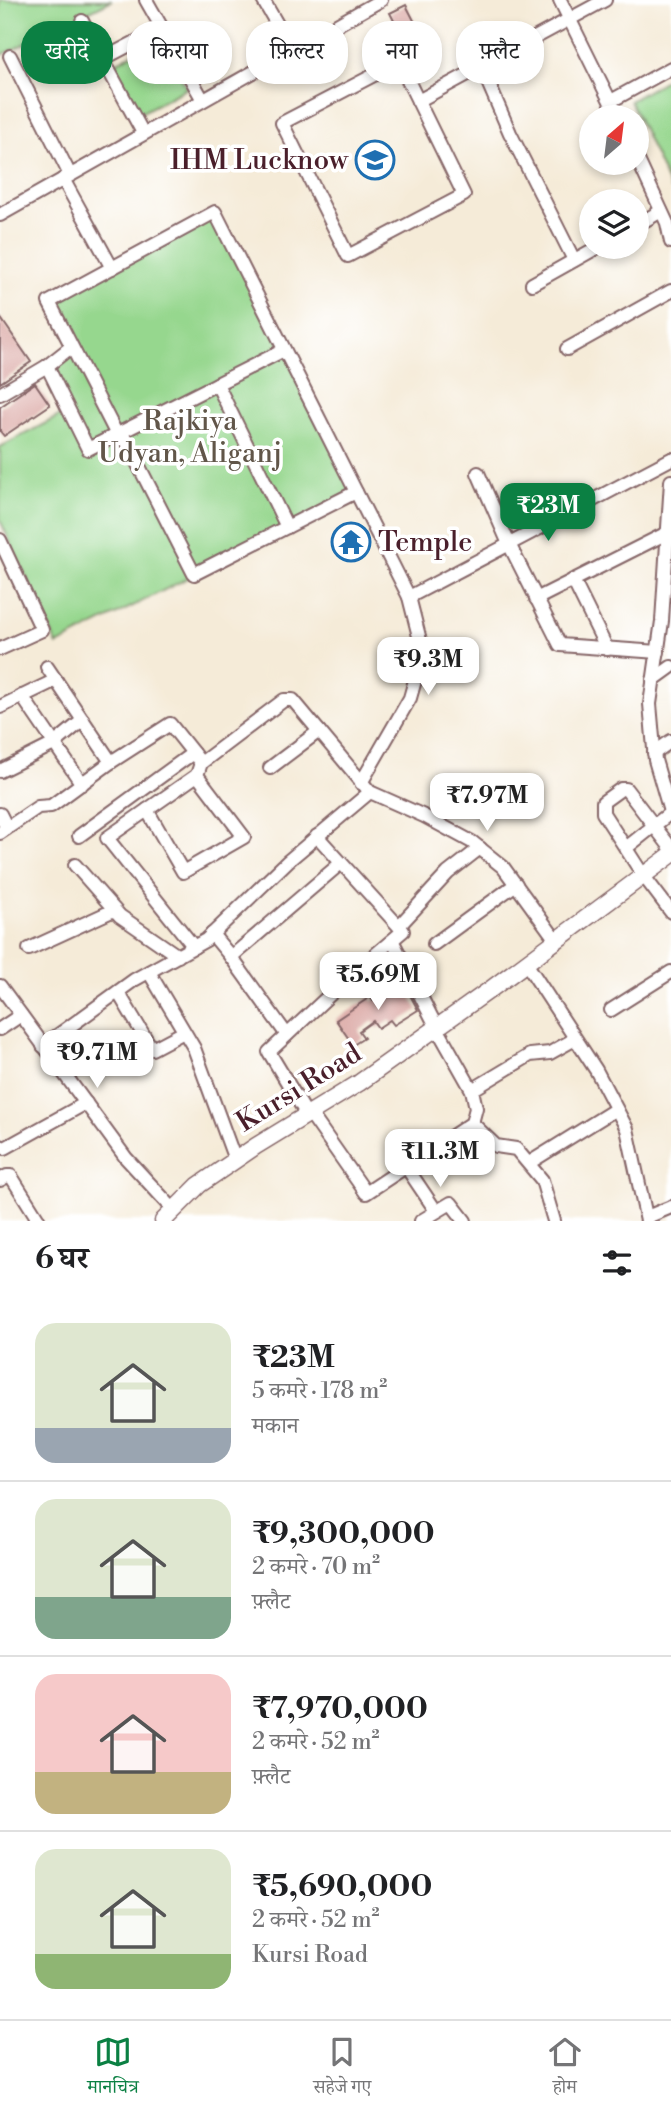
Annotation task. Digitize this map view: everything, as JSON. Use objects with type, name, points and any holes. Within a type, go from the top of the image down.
[{"type":"main road","name":"Kursi Road","points":[[168,1216],[199,1185],[359,1083],[671,855]]},
{"type":"street","points":[[146,0],[158,21]]},
{"type":"street","points":[[263,0],[275,21]]},
{"type":"street","points":[[560,0],[613,105]]},
{"type":"street","points":[[544,33],[605,0]]},
{"type":"street","points":[[341,21],[375,1]]},
{"type":"street","points":[[10,56],[112,268]]},
{"type":"street","points":[[399,62],[418,100],[464,195],[348,256],[282,123],[399,62]]},
{"type":"street","points":[[611,101],[671,68]]},
{"type":"street","points":[[0,215],[246,76]]},
{"type":"street","points":[[113,78],[143,133]]},
{"type":"street","points":[[418,100],[456,79]]},
{"type":"street","points":[[194,84],[203,100]]},
{"type":"street","points":[[489,84],[510,133],[574,260]]},
{"type":"street","points":[[646,175],[665,213],[671,242]]},
{"type":"street","points":[[43,1046],[118,992],[212,934],[366,787],[410,698],[423,652],[410,597],[215,212],[49,302],[194,574],[356,492]]},
{"type":"street","points":[[532,284],[579,257]]},
{"type":"street","points":[[567,349],[671,291]]},
{"type":"street","points":[[0,394],[47,366],[71,347]]},
{"type":"street","points":[[47,366],[88,449],[284,350]]},
{"type":"street","points":[[217,384],[287,527]]},
{"type":"street","points":[[410,597],[671,459]]},
{"type":"street","points":[[478,473],[509,544],[560,645],[657,652]]},
{"type":"street","points":[[626,848],[670,814],[654,753],[650,704],[657,652],[667,619],[671,481]]},
{"type":"street","points":[[536,599],[669,532]]},
{"type":"street","points":[[0,540],[42,630],[0,649]]},
{"type":"street","points":[[573,580],[607,649]]},
{"type":"street","points":[[47,667],[111,762]]},
{"type":"street","points":[[653,680],[671,667]]},
{"type":"street","points":[[0,707],[56,680]]},
{"type":"street","points":[[22,696],[82,784]]},
{"type":"street","points":[[79,836],[197,763],[284,700],[293,700],[366,787],[480,848],[503,867],[556,940]]},
{"type":"street","points":[[0,771],[54,744],[83,720]]},
{"type":"street","points":[[0,814],[3,830],[38,807],[51,806],[111,762],[170,724],[244,837],[183,872],[148,810]]},
{"type":"street","points":[[270,768],[319,731]]},
{"type":"street","points":[[654,753],[671,741]]},
{"type":"street","points":[[194,947],[107,838],[148,810],[197,763]]},
{"type":"street","points":[[671,848],[626,789],[621,789],[603,802],[603,813],[643,875],[671,912]]},
{"type":"street","points":[[317,836],[403,931],[351,975],[269,1052],[309,1114],[366,1193],[472,1123],[476,1108],[472,1090],[436,1028],[393,942]]},
{"type":"street","points":[[399,926],[448,873],[480,848]]},
{"type":"street","points":[[231,957],[341,863]]},
{"type":"street","points":[[75,865],[120,916],[178,956]]},
{"type":"street","points":[[434,944],[516,884]]},
{"type":"street","points":[[29,949],[114,910]]},
{"type":"street","points":[[212,934],[287,1035]]},
{"type":"street","points":[[526,962],[596,1070],[627,1129],[647,1219],[671,1207]]},
{"type":"street","points":[[149,972],[194,1048],[235,1160]]},
{"type":"street","points":[[611,1010],[667,975],[671,989]]},
{"type":"street","points":[[0,986],[168,1216]]},
{"type":"street","points":[[118,992],[152,1049],[184,1032]]},
{"type":"street","points":[[0,1029],[21,1015]]},
{"type":"street","points":[[472,1090],[530,1055],[550,1053],[575,1039]]},
{"type":"street","points":[[0,1146],[5,1148],[86,1103]]},
{"type":"street","points":[[529,1163],[616,1109]]},
{"type":"street","points":[[472,1123],[496,1146],[516,1149],[529,1163],[544,1184],[554,1221]]},
{"type":"street","points":[[407,1168],[436,1211]]},
{"type":"street","points":[[0,1180],[10,1177],[38,1219],[36,1221]]},
{"type":"street","points":[[421,1221],[449,1203],[453,1203],[465,1221]]},
{"type":"green space","points":[[0,0],[112,0],[70,21],[21,21],[21,46],[0,56]]},
{"type":"green space","points":[[127,57],[127,84],[185,84],[187,88],[139,114],[113,64]]},
{"type":"green space","points":[[671,77],[671,190],[649,142],[649,105],[632,105],[630,101]]},
{"type":"green space","name":"Rajkiya Udyan, Aliganj","points":[[215,212],[356,492],[57,645],[0,520],[0,447],[69,411],[47,366],[71,346],[49,302]]},
{"type":"building","points":[[406,5],[414,21],[394,21],[390,13]]},
{"type":"building","points":[[0,317],[31,362],[0,383]]},
{"type":"building","points":[[35,383],[50,405],[4,436],[0,431],[0,407]]},
{"type":"building","points":[[403,982],[418,1010],[394,1025],[390,1020],[378,1028],[373,1021],[359,1031],[364,1038],[353,1045],[336,1020],[370,997],[373,1001]]},
{"type":"place","name":"IHM Lucknow","points":[[375,160]]},
{"type":"place","name":"Temple","points":[[351,542]]}]
